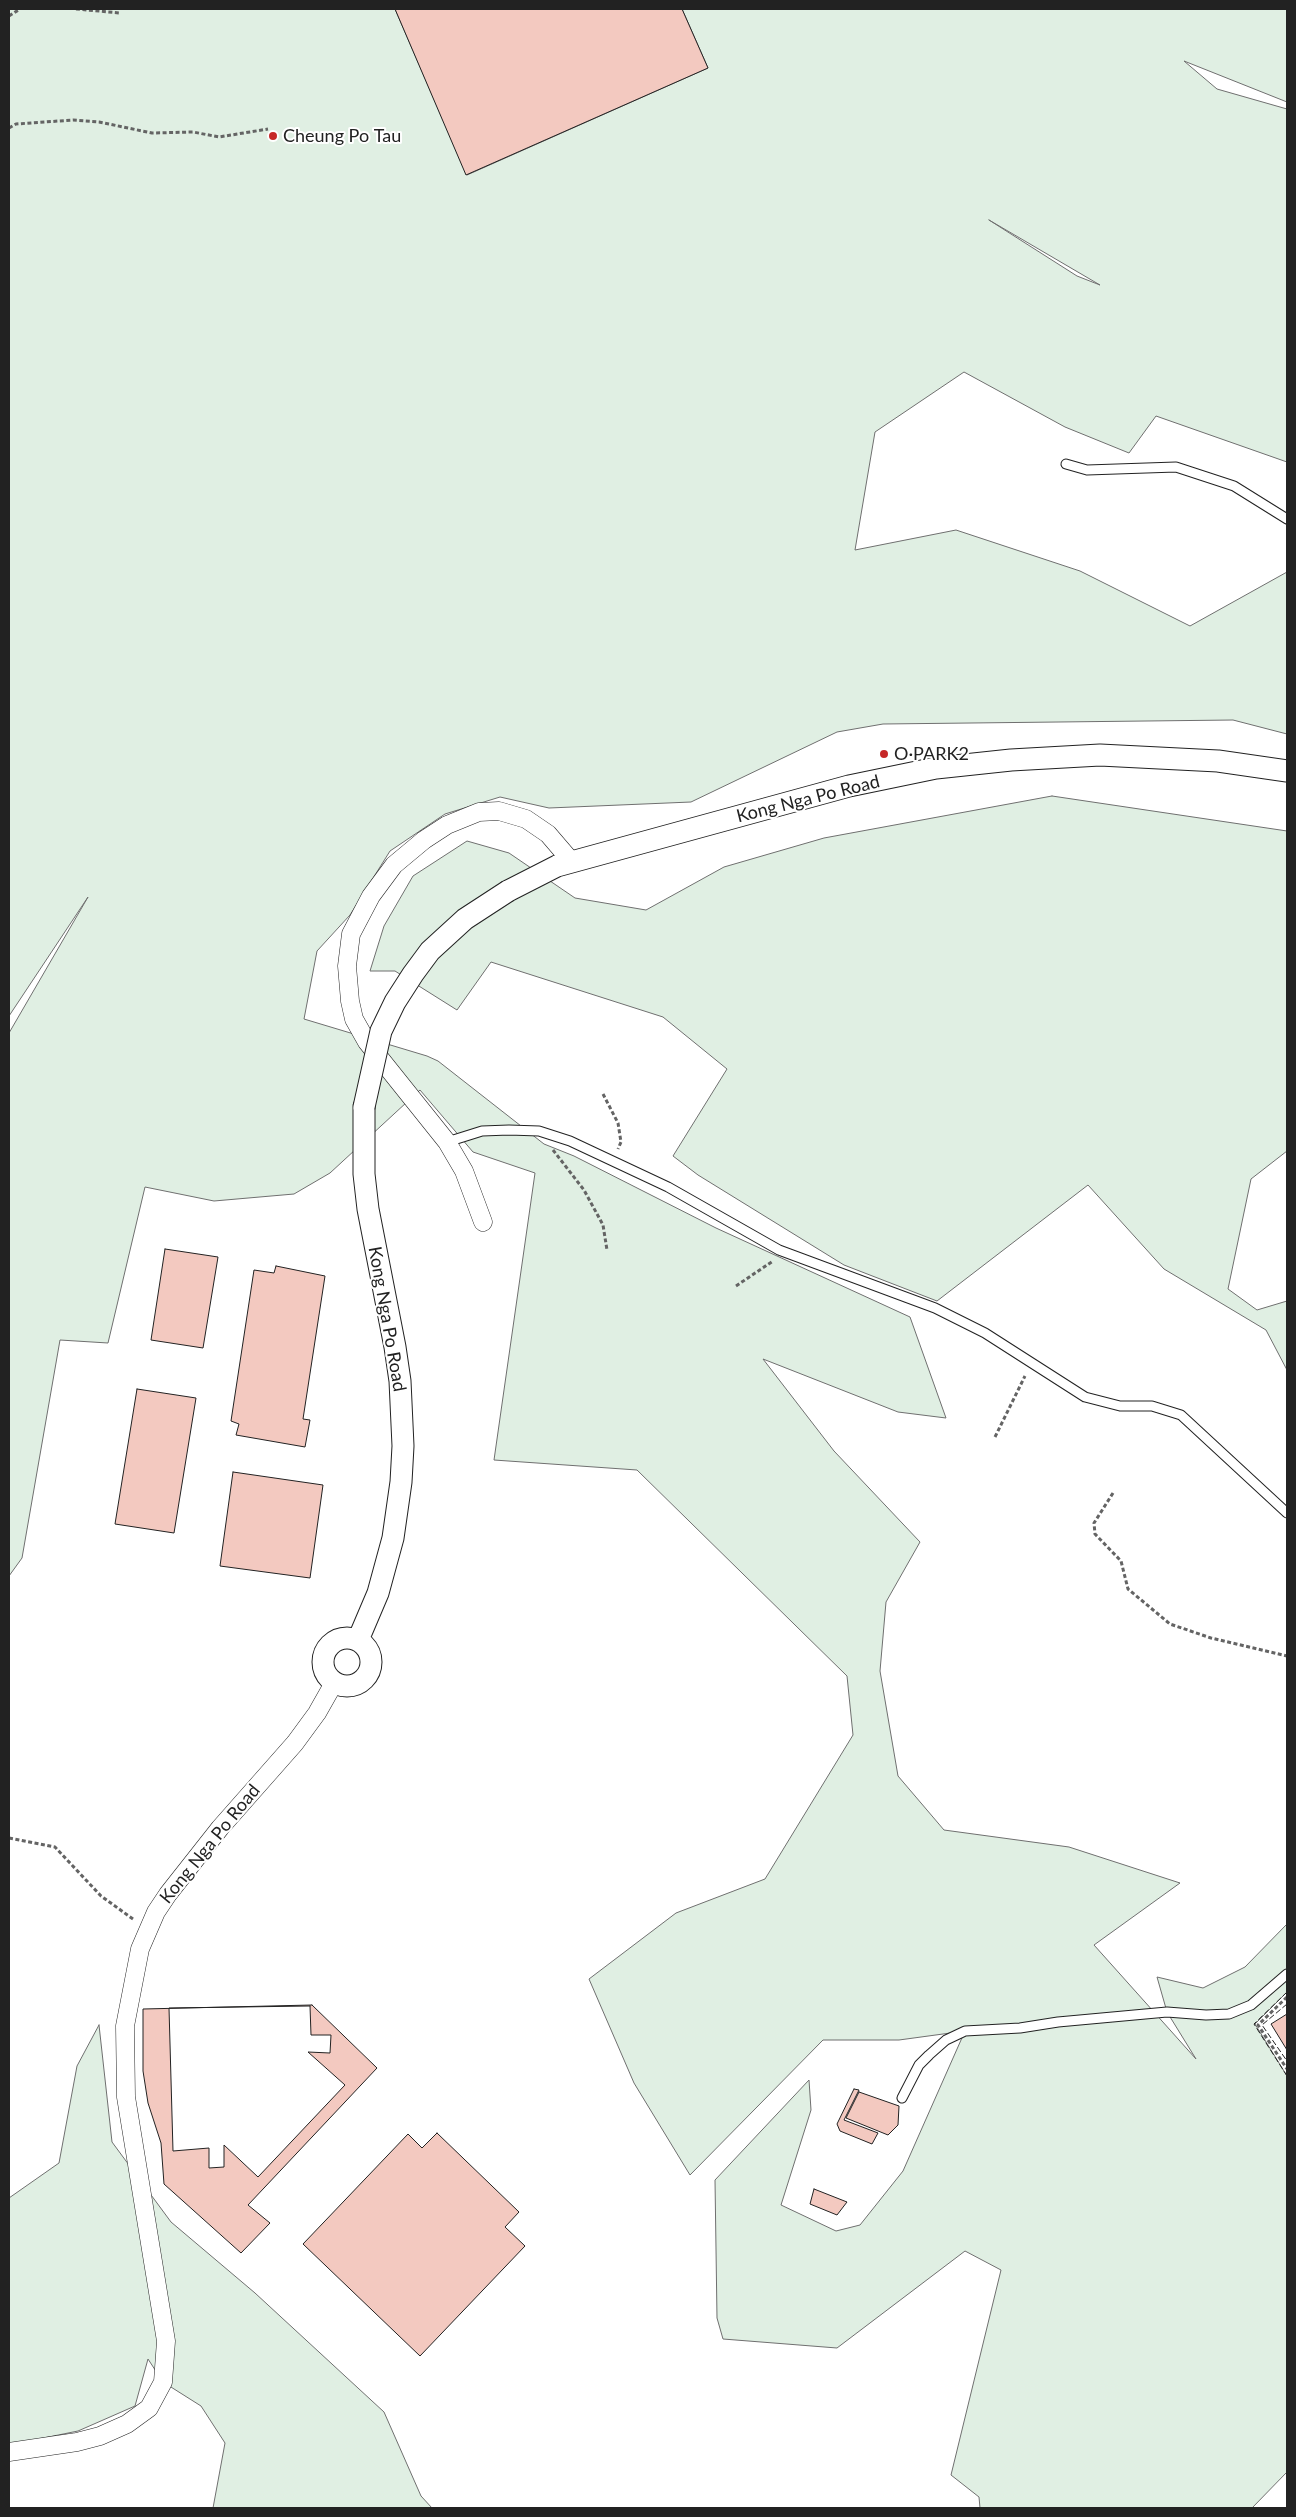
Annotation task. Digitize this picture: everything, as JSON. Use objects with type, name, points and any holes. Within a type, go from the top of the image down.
[{"type":"street","name":"Kong Nga Po Road","points":[[358,1640],[378,1593],[393,1538],[402,1475],[403,1446],[400,1381],[396,1347],[371,1228],[364,1183],[364,1107],[381,1031],[395,1002],[430,951],[465,919],[508,891],[557,866],[850,786],[936,768],[1011,760],[1100,755],[1218,761],[1287,771]]},
{"type":"street","points":[[483,1222],[464,1171],[447,1142],[367,1042],[354,1018],[350,1001],[347,966],[351,934],[371,896],[394,865],[424,840],[447,825],[479,812],[499,811],[526,819],[548,834],[572,862]]},
{"type":"street","points":[[348,1637],[358,1640],[368,1648],[371,1656],[370,1671],[360,1683],[352,1686],[334,1683],[326,1675],[323,1668],[324,1654],[328,1647],[340,1638],[348,1637]]},
{"type":"street","name":"Kong Nga Po Road","points":[[9,2452],[78,2442],[100,2436],[127,2424],[149,2408],[163,2382],[166,2341],[126,2097],[125,2026],[140,1949],[168,1894],[220,1828],[295,1743],[317,1714],[334,1683]]},
{"type":"lane","points":[[1066,464],[1087,470],[1176,467],[1234,486],[1287,519]]},
{"type":"lane","points":[[447,1142],[482,1130],[538,1131],[570,1141],[668,1187],[779,1250],[935,1308],[985,1333],[1085,1397],[1120,1406],[1152,1406],[1181,1415],[1287,1513]]},
{"type":"lane","points":[[902,2098],[919,2065],[946,2040],[965,2031],[1020,2028],[1167,2012],[1206,2015],[1229,2014],[1251,2005],[1287,1974]]},
{"type":"path","points":[[9,16],[20,9]]},
{"type":"path","points":[[76,9],[120,13]]},
{"type":"path","points":[[9,128],[16,124],[73,120],[99,122],[152,133],[193,132],[219,137],[268,129]]},
{"type":"path","points":[[603,1094],[618,1123],[621,1142],[614,1162]]},
{"type":"path","points":[[538,1131],[584,1190],[603,1225],[607,1250]]},
{"type":"path","points":[[736,1286],[776,1259]]},
{"type":"path","points":[[995,1437],[1022,1383]]},
{"type":"path","points":[[1113,1493],[1094,1523],[1095,1534],[1121,1561],[1128,1590],[1170,1624],[1211,1638],[1287,1656]]},
{"type":"path","points":[[9,1838],[56,1847],[101,1896],[148,1930]]},
{"type":"path","points":[[1287,1997],[1258,2025],[1287,2069]]},
{"type":"green space","points":[[9,9],[395,9],[467,175],[708,68],[682,9],[1287,9],[1287,102],[1184,61],[1217,89],[1287,109],[1287,462],[1156,416],[1129,453],[1065,427],[964,372],[875,432],[855,550],[956,530],[1080,571],[1190,626],[1287,572],[1287,734],[1233,720],[883,724],[837,732],[691,802],[549,808],[500,797],[445,814],[390,851],[350,915],[317,951],[304,1019],[438,1061],[544,1144],[574,1156],[716,1228],[910,1317],[946,1418],[898,1412],[763,1359],[834,1451],[920,1542],[886,1602],[880,1671],[898,1776],[944,1830],[1069,1847],[1180,1883],[1094,1945],[1196,2059],[1167,2012],[1157,1977],[1203,1988],[1245,1967],[1287,1924],[1287,1992],[1255,2024],[1287,2076],[1287,2472],[1252,2508],[980,2508],[979,2497],[951,2475],[1001,2270],[965,2251],[837,2348],[723,2339],[717,2318],[715,2180],[809,2080],[811,2110],[781,2205],[836,2231],[860,2225],[903,2171],[965,2031],[899,2040],[823,2040],[690,2175],[634,2083],[589,1979],[676,1913],[765,1879],[853,1735],[847,1676],[637,1470],[494,1460],[535,1173],[473,1152],[420,1090],[330,1173],[294,1194],[214,1201],[145,1187],[108,1343],[60,1340],[22,1558],[9,1576],[9,1033],[88,897],[9,1016]],"holes":[[[989,220],[1100,285],[1077,276]]]},
{"type":"green space","points":[[1052,796],[1287,831],[1287,1151],[1251,1179],[1228,1289],[1257,1310],[1287,1301],[1287,1370],[1266,1330],[1164,1269],[1088,1185],[937,1301],[844,1265],[698,1175],[673,1156],[727,1069],[663,1017],[491,962],[457,1010],[395,971],[370,971],[384,926],[413,876],[467,841],[509,853],[575,898],[646,910],[724,867],[824,838]]},
{"type":"green space","points":[[99,2025],[112,2142],[171,2222],[255,2293],[384,2412],[421,2496],[432,2508],[213,2508],[225,2443],[201,2406],[163,2382],[148,2359],[135,2406],[78,2431],[9,2445],[9,2198],[59,2163],[77,2066]]},
{"type":"building","points":[[395,9],[682,9],[708,68],[466,175]]},
{"type":"building","points":[[165,1249],[218,1257],[203,1348],[151,1340]]},
{"type":"building","points":[[276,1266],[325,1276],[303,1419],[310,1420],[305,1447],[236,1435],[239,1424],[231,1421],[254,1270],[274,1273]]},
{"type":"building","points":[[137,1389],[196,1398],[174,1533],[115,1524]]},
{"type":"building","points":[[233,1472],[323,1485],[310,1578],[220,1566]]},
{"type":"building","points":[[312,2005],[377,2068],[248,2205],[270,2223],[241,2253],[164,2184],[161,2143],[148,2103],[143,2071],[143,2009]]},
{"type":"building","points":[[310,2006],[311,2035],[331,2035],[330,2053],[308,2052],[345,2085],[258,2177],[224,2145],[224,2167],[209,2168],[209,2148],[173,2151],[169,2008]]},
{"type":"building","points":[[1287,2014],[1287,2050],[1271,2024]]},
{"type":"building","points":[[854,2089],[859,2090],[844,2120],[878,2133],[872,2144],[840,2131],[837,2124]]},
{"type":"building","points":[[859,2092],[899,2106],[898,2125],[888,2135],[846,2118]]},
{"type":"building","points":[[437,2133],[519,2212],[505,2227],[525,2246],[420,2356],[303,2244],[408,2134],[422,2148]]},
{"type":"building","points":[[814,2189],[847,2202],[837,2215],[810,2204]]},
{"type":"fence","points":[[1287,1992],[1254,2024],[1287,2076]]},
{"type":"fence","points":[[1287,2004],[1262,2025],[1287,2061]]},
{"type":"place","name":"Cheung Po Tau","points":[[273,136]]},
{"type":"place","name":"O·PARK2","points":[[884,754]]}]
